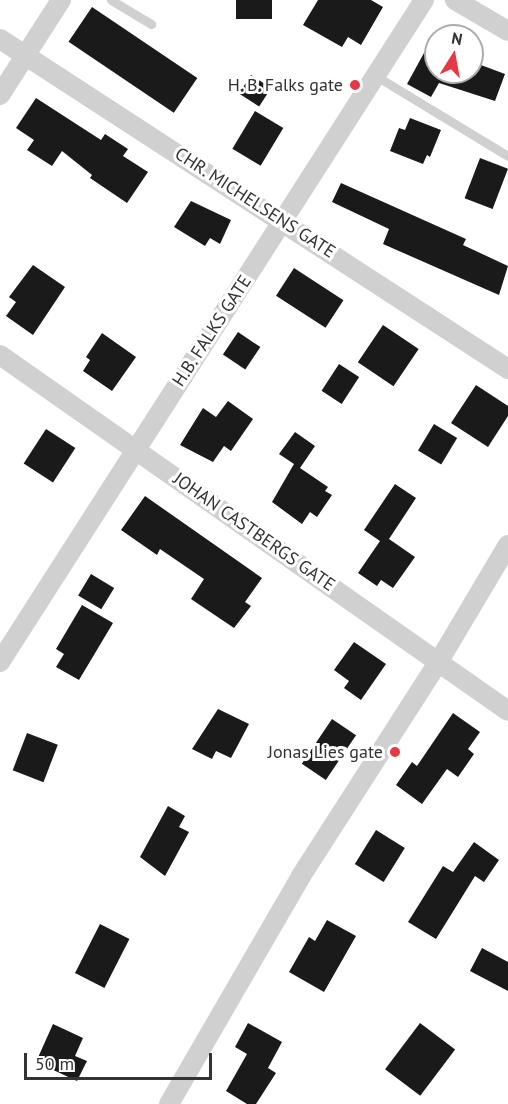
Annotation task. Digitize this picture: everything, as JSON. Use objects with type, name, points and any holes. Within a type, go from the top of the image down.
[{"type":"street","points":[[0,95],[61,0]]},
{"type":"street","name":"H.B. FALKS GATE","points":[[0,662],[424,0]]},
{"type":"street","points":[[455,0],[508,32]]},
{"type":"street","name":"CHR. MICHELSENS GATE","points":[[0,39],[508,369]]},
{"type":"street","name":"JOHAN CASTBERGS GATE","points":[[0,355],[508,711]]},
{"type":"street","points":[[169,1104],[301,876],[439,661],[508,545]]},
{"type":"lane","points":[[111,0],[151,24]]},
{"type":"lane","points":[[376,76],[508,156]]},
{"type":"building","points":[[236,0],[272,0],[272,19],[236,19]]},
{"type":"building","points":[[318,0],[371,0],[383,7],[361,45],[348,37],[342,47],[303,25]]},
{"type":"building","points":[[92,7],[197,78],[174,113],[69,42]]},
{"type":"building","points":[[424,53],[424,84],[438,84],[431,97],[407,84]]},
{"type":"building","points":[[484,66],[505,74],[495,101],[442,84],[484,84]]},
{"type":"building","points":[[251,75],[271,88],[259,107],[239,93]]},
{"type":"building","points":[[36,98],[101,140],[105,134],[128,149],[123,156],[148,172],[127,203],[90,178],[92,175],[62,151],[52,166],[27,150],[34,140],[16,128]]},
{"type":"building","points":[[255,111],[283,128],[261,166],[232,149]]},
{"type":"building","points":[[410,118],[441,130],[430,157],[427,155],[423,164],[390,151],[399,128],[405,130]]},
{"type":"building","points":[[480,158],[508,169],[493,209],[465,198]]},
{"type":"building","points":[[341,183],[466,239],[463,245],[508,266],[499,295],[383,244],[389,229],[332,202]]},
{"type":"building","points":[[191,201],[231,220],[220,244],[210,238],[205,246],[174,227]]},
{"type":"building","points":[[33,265],[65,287],[33,335],[6,316],[16,302],[9,297]]},
{"type":"building","points":[[294,268],[343,300],[326,328],[276,296]]},
{"type":"building","points":[[383,325],[419,349],[393,386],[358,362]]},
{"type":"building","points":[[238,332],[260,347],[245,369],[223,354]]},
{"type":"building","points":[[102,333],[136,357],[112,391],[83,371],[90,360],[86,357]]},
{"type":"building","points":[[339,364],[359,377],[342,404],[322,391]]},
{"type":"building","points":[[476,385],[508,406],[508,416],[488,447],[451,423]]},
{"type":"building","points":[[228,401],[253,419],[231,451],[224,446],[213,462],[180,445],[203,408],[216,417]]},
{"type":"building","points":[[434,424],[457,438],[441,464],[418,451]]},
{"type":"building","points":[[46,429],[75,448],[53,482],[24,463]]},
{"type":"building","points":[[295,432],[315,446],[300,468],[328,487],[325,491],[332,495],[317,517],[310,512],[302,524],[272,502],[294,464],[279,454]]},
{"type":"building","points":[[395,484],[416,498],[389,539],[415,557],[393,588],[381,580],[377,586],[358,573],[380,541],[364,530]]},
{"type":"building","points":[[145,496],[262,578],[245,602],[251,606],[234,628],[191,599],[204,579],[160,549],[157,555],[121,530]]},
{"type":"building","points":[[91,574],[114,588],[101,609],[78,595]]},
{"type":"building","points":[[82,605],[113,623],[79,680],[56,667],[64,654],[56,649]]},
{"type":"building","points":[[354,642],[386,664],[361,700],[344,688],[349,681],[334,670]]},
{"type":"building","points":[[218,709],[249,724],[231,758],[216,751],[212,759],[192,749]]},
{"type":"building","points":[[453,713],[480,732],[468,749],[474,754],[458,777],[447,769],[422,804],[396,785],[412,762],[417,766]]},
{"type":"building","points":[[332,719],[356,735],[326,780],[302,764]]},
{"type":"building","points":[[27,733],[58,745],[43,782],[13,770]]},
{"type":"building","points":[[168,806],[185,816],[179,827],[189,832],[165,876],[140,857]]},
{"type":"building","points":[[376,830],[405,848],[384,882],[355,864]]},
{"type":"building","points":[[474,842],[499,860],[484,882],[475,876],[436,939],[408,922],[443,866],[453,872]]},
{"type":"building","points":[[327,920],[356,936],[324,992],[289,972],[309,937],[315,941]]},
{"type":"building","points":[[100,924],[129,939],[104,988],[75,973]]},
{"type":"building","points":[[482,948],[508,962],[508,991],[470,971]]},
{"type":"building","points":[[248,1023],[282,1042],[268,1068],[276,1073],[256,1104],[247,1104],[226,1091],[247,1054],[235,1047]]},
{"type":"building","points":[[420,1023],[455,1049],[420,1096],[385,1069]]},
{"type":"building","points":[[53,1024],[83,1038],[75,1056],[87,1061],[77,1081],[36,1062]]},
{"type":"place","name":"H. B. Falks gate","points":[[355,85]]},
{"type":"place","name":"Jonas Lies gate","points":[[395,752]]}]
